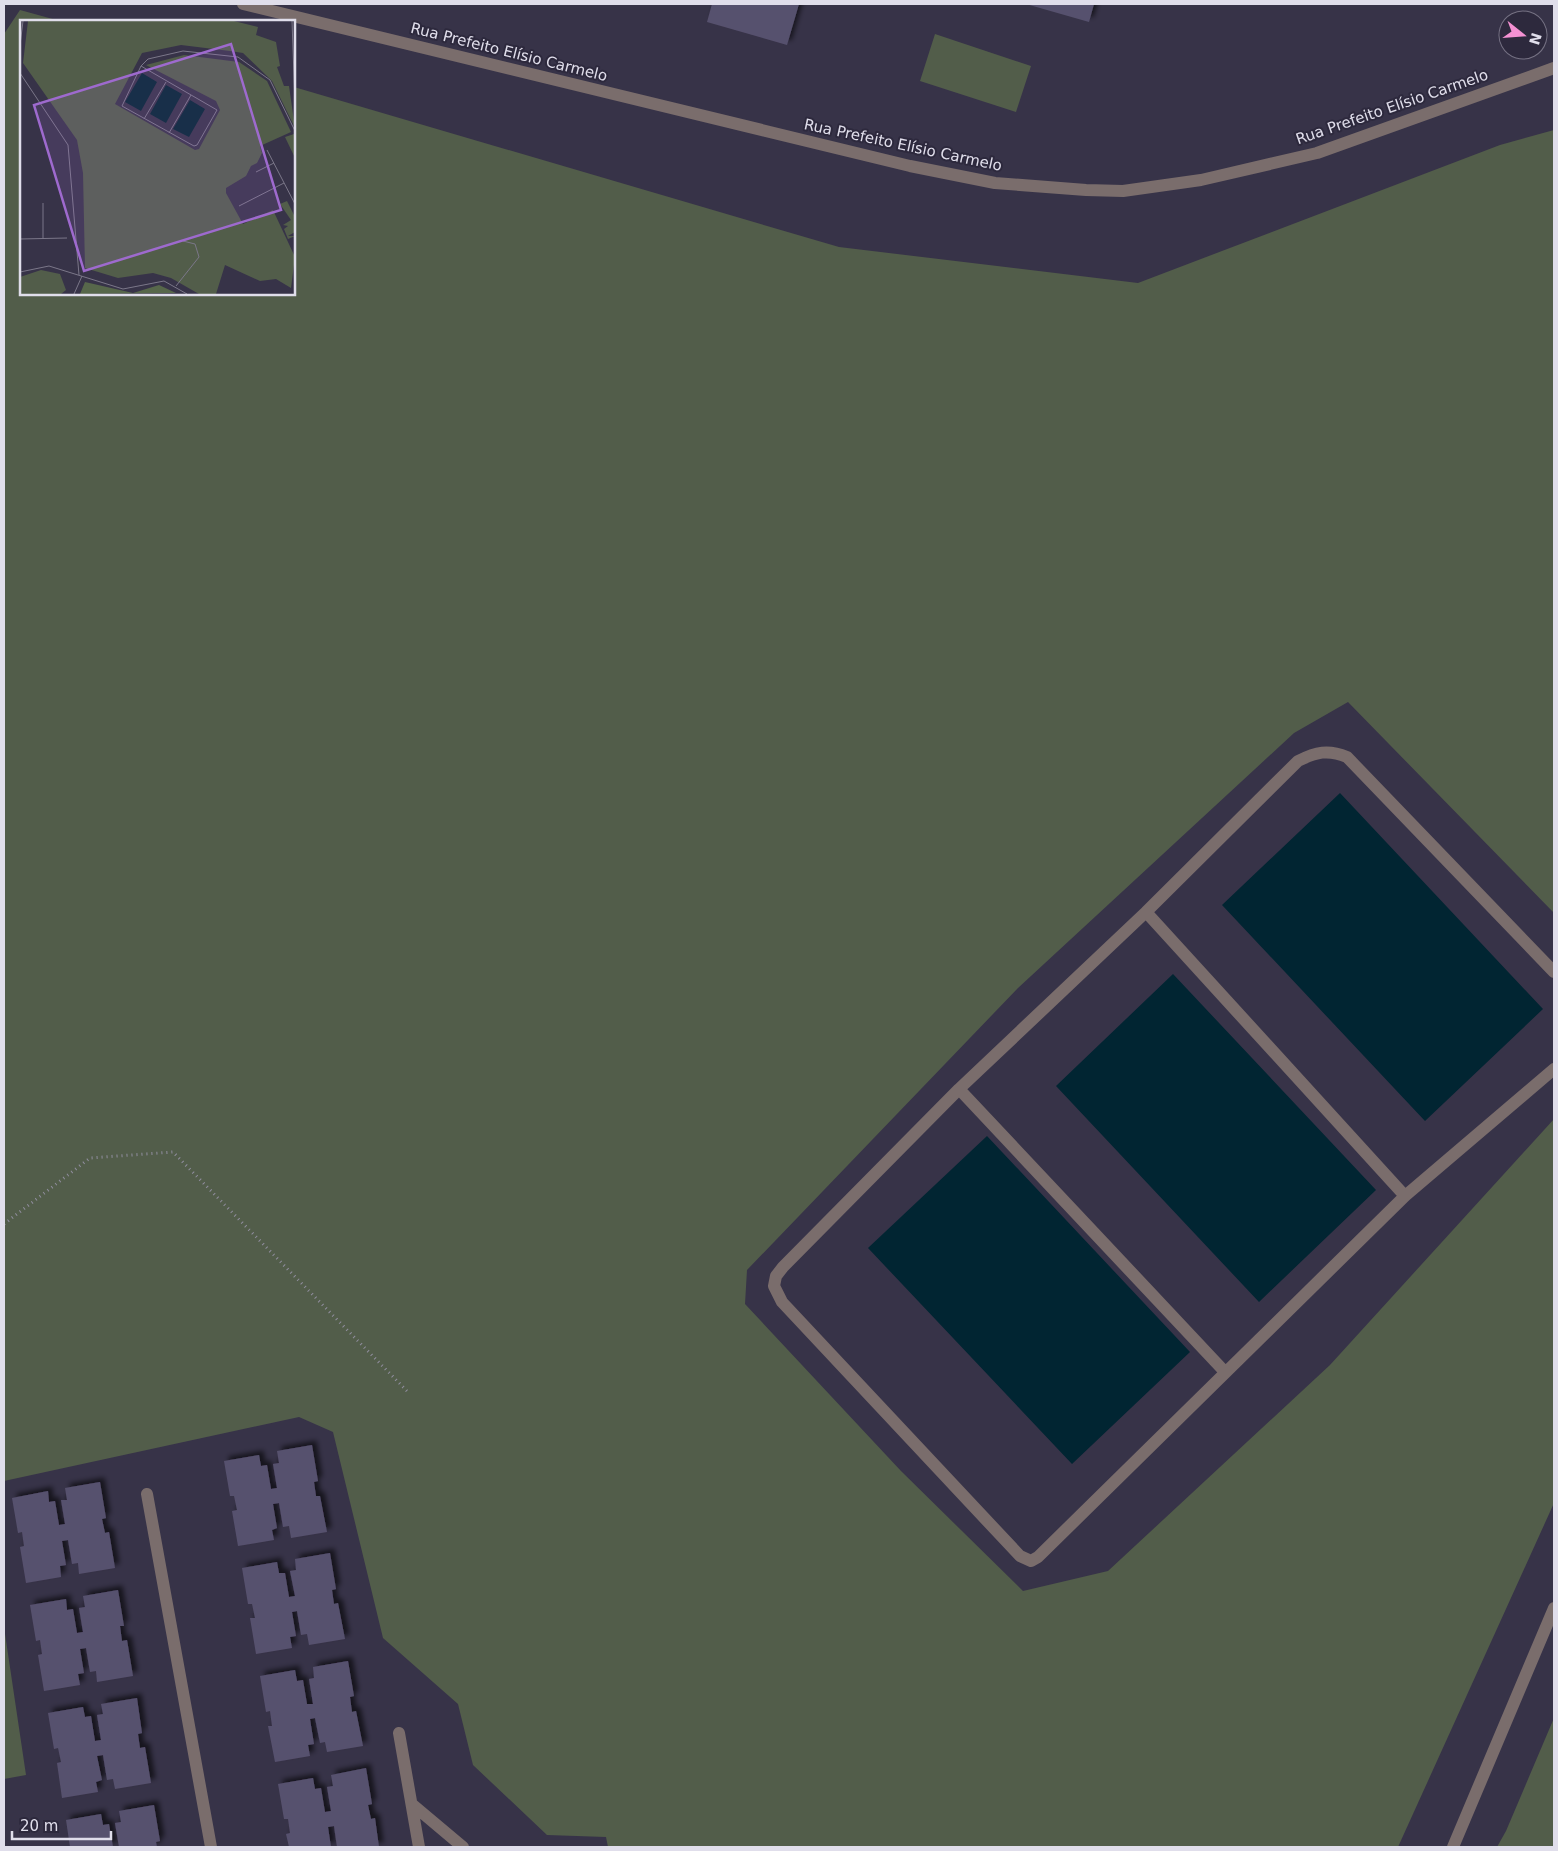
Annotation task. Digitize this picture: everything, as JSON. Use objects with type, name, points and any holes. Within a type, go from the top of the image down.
[{"type":"street","name":"Rua Prefeito Elísio Carmelo","points":[[242,4],[910,166],[995,183],[1086,190],[1123,191],[1201,180],[1317,153],[1554,68]]},
{"type":"street","points":[[1554,972],[1347,757],[1328,751],[1315,752],[1298,761],[1146,912],[959,1089],[783,1267],[776,1276],[774,1286],[782,1302],[1020,1556],[1031,1561],[1038,1557],[1405,1196],[1554,1068]]},
{"type":"street","points":[[1146,912],[1405,1196]]},
{"type":"street","points":[[959,1089],[1225,1372]]},
{"type":"street","points":[[147,1494],[211,1847]]},
{"type":"street","points":[[1453,1847],[1554,1608]]},
{"type":"street","points":[[399,1733],[419,1847]]},
{"type":"street","points":[[413,1805],[464,1847]]},
{"type":"path","points":[[4,1224],[90,1158],[173,1152],[407,1391]]},
{"type":"green space","points":[[20,10],[56,20],[20,20],[20,295],[295,295],[295,87],[839,247],[1138,283],[1500,145],[1554,130],[1554,913],[1348,702],[1294,733],[1018,988],[747,1270],[745,1304],[901,1471],[1023,1591],[1108,1571],[1330,1365],[1554,1119],[1554,1503],[1398,1847],[608,1847],[606,1837],[547,1835],[473,1765],[458,1704],[383,1638],[333,1432],[299,1417],[4,1481],[4,34]]},
{"type":"green space","points":[[935,34],[1031,66],[1016,112],[920,81]]},
{"type":"green space","points":[[4,1627],[26,1775],[4,1779]]},
{"type":"green space","points":[[1554,1718],[1554,1847],[1497,1847],[1506,1831]]},
{"type":"water","points":[[1340,793],[1543,1009],[1425,1121],[1222,905]]},
{"type":"water","points":[[1173,974],[1376,1190],[1259,1302],[1056,1086]]},
{"type":"water","points":[[987,1136],[1190,1352],[1072,1464],[868,1248]]},
{"type":"building","points":[[712,4],[799,4],[787,45],[707,22]]},
{"type":"building","points":[[1026,4],[1094,4],[1089,22]]},
{"type":"building","points":[[312,1445],[318,1481],[314,1482],[316,1496],[320,1496],[327,1532],[291,1538],[289,1526],[283,1527],[279,1503],[273,1504],[277,1528],[272,1530],[274,1540],[238,1546],[232,1511],[237,1510],[234,1496],[230,1496],[224,1461],[259,1455],[261,1466],[267,1465],[271,1489],[277,1488],[273,1464],[279,1463],[277,1451]]},
{"type":"building","points":[[100,1482],[106,1518],[102,1519],[105,1533],[109,1532],[115,1568],[79,1574],[78,1563],[72,1564],[68,1540],[62,1541],[66,1565],[60,1566],[61,1577],[26,1583],[20,1547],[24,1546],[22,1532],[18,1533],[12,1498],[48,1491],[49,1502],[55,1501],[59,1525],[65,1524],[61,1500],[67,1500],[65,1488]]},
{"type":"building","points":[[330,1553],[336,1589],[332,1590],[334,1604],[338,1603],[345,1639],[309,1645],[307,1634],[301,1635],[297,1611],[292,1612],[296,1636],[290,1637],[292,1648],[256,1654],[250,1618],[255,1618],[252,1604],[248,1604],[242,1568],[277,1562],[279,1573],[285,1573],[289,1597],[295,1596],[290,1571],[296,1570],[295,1559]]},
{"type":"building","points":[[118,1590],[124,1626],[120,1626],[122,1641],[127,1640],[133,1676],[97,1682],[96,1671],[90,1672],[86,1648],[80,1649],[84,1673],[78,1674],[80,1685],[44,1691],[38,1655],[42,1654],[40,1640],[36,1641],[30,1605],[66,1599],[67,1610],[73,1609],[77,1633],[83,1632],[79,1608],[85,1607],[83,1596]]},
{"type":"building","points":[[348,1661],[354,1696],[350,1697],[352,1712],[356,1711],[363,1746],[327,1752],[325,1742],[320,1743],[315,1718],[310,1719],[314,1744],[308,1745],[310,1756],[275,1762],[268,1726],[272,1726],[270,1711],[266,1712],[260,1676],[295,1670],[297,1681],[303,1680],[307,1704],[313,1704],[309,1679],[314,1678],[313,1667]]},
{"type":"building","points":[[137,1698],[142,1733],[138,1734],[140,1748],[145,1747],[151,1783],[115,1789],[113,1779],[107,1780],[103,1755],[97,1756],[102,1780],[96,1782],[98,1792],[62,1798],[57,1763],[61,1762],[58,1748],[54,1749],[48,1713],[83,1707],[85,1717],[91,1716],[95,1741],[101,1740],[97,1715],[103,1714],[101,1704]]},
{"type":"building","points":[[366,1768],[372,1804],[368,1805],[371,1819],[375,1818],[379,1847],[337,1847],[334,1826],[328,1827],[331,1847],[289,1847],[286,1834],[290,1833],[288,1819],[284,1819],[278,1784],[313,1778],[315,1789],[321,1788],[325,1812],[331,1811],[327,1787],[333,1786],[331,1775]]},
{"type":"building","points":[[154,1805],[160,1841],[156,1842],[157,1847],[119,1847],[115,1823],[121,1822],[119,1811]]},
{"type":"building","points":[[101,1814],[103,1825],[109,1824],[113,1847],[70,1847],[66,1820]]}]
